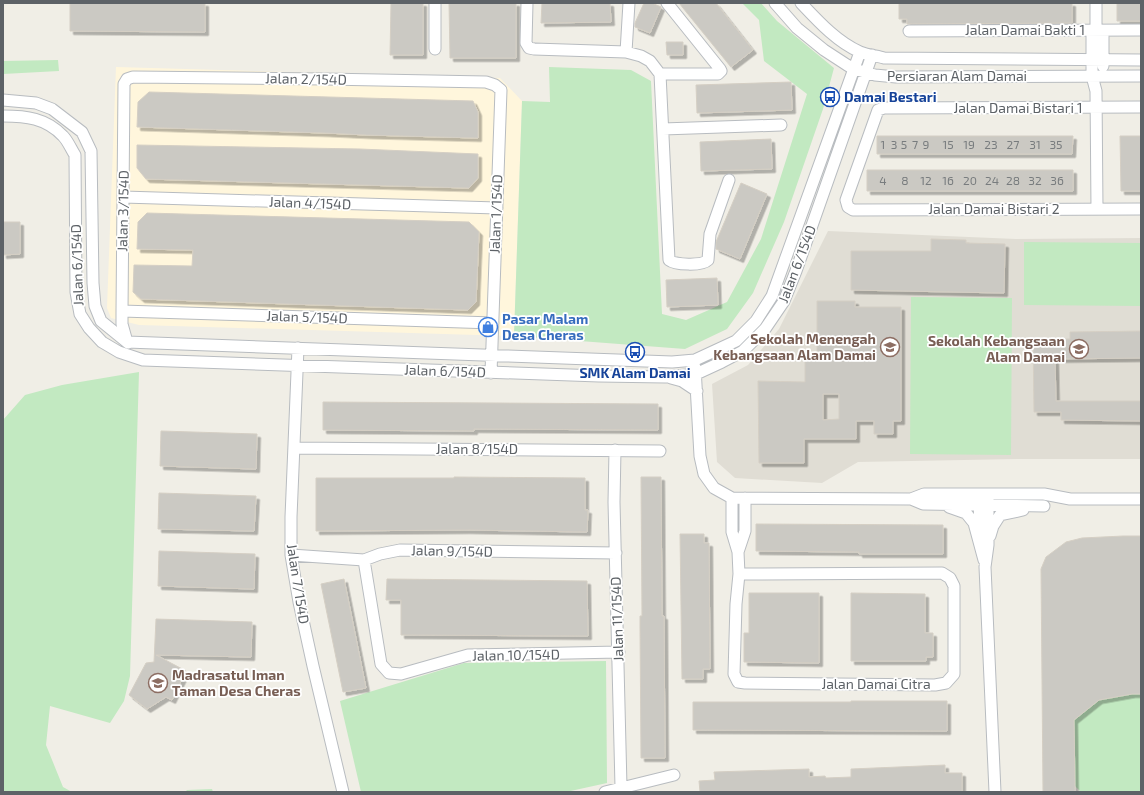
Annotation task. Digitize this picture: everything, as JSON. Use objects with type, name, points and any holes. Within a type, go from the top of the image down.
[{"type":"street","points":[[435,3],[435,49]]},
{"type":"street","points":[[527,3],[526,43],[529,48],[626,52],[642,56],[650,61],[660,74],[669,260],[672,263],[697,264],[708,260],[710,234],[729,180]]},
{"type":"street","points":[[626,52],[629,3]]},
{"type":"street","points":[[660,74],[718,74],[721,71],[667,3]]},
{"type":"street","name":"Persiaran Alam Damai","points":[[775,3],[797,28],[850,71],[868,75],[896,77],[1141,76]]},
{"type":"street","name":"Persiaran Alam Damai","points":[[801,3],[816,20],[841,40],[860,52],[884,58],[1141,60]]},
{"type":"street","points":[[1096,3],[1096,30],[1103,34],[1097,60],[1096,91],[1098,209]]},
{"type":"street","name":"Jalan Damai Bakti 1","points":[[909,31],[1141,30]]},
{"type":"street","name":"Jalan 6/154D","points":[[3,100],[36,102],[52,109],[82,132],[91,151],[93,283],[95,306],[100,320],[127,342],[672,362],[695,360],[736,341],[756,321],[772,296],[850,71],[860,52]]},
{"type":"street","name":"Jalan 6/154D","points":[[3,116],[25,116],[47,123],[64,137],[75,155],[76,292],[80,314],[89,328],[102,342],[119,352],[143,360],[491,373],[665,377],[696,374],[743,351],[766,329],[784,301],[868,75],[872,55]]},
{"type":"street","name":"Jalan 2/154D","points":[[126,79],[133,77],[276,78],[486,82]]},
{"type":"street","name":"Jalan 3/154D","points":[[126,79],[124,84],[122,324],[127,342]]},
{"type":"street","name":"Jalan 1/154D","points":[[486,82],[495,85],[501,90],[491,373]]},
{"type":"street","name":"Jalan Damai Bistari 1","points":[[848,207],[846,200],[878,110],[884,108],[1141,107]]},
{"type":"street","points":[[663,129],[780,125]]},
{"type":"street","name":"Jalan 4/154D","points":[[123,197],[496,208]]},
{"type":"street","name":"Jalan Damai Bistari 2","points":[[848,207],[853,210],[1141,209]]},
{"type":"street","name":"Jalan 5/154D","points":[[122,311],[493,323]]},
{"type":"street","points":[[127,342],[143,360]]},
{"type":"street","name":"Jalan 7/154D","points":[[298,348],[291,555],[312,666],[343,792]]},
{"type":"street","points":[[695,360],[700,456],[704,474],[714,488],[732,498],[911,499],[924,494],[1044,506]]},
{"type":"street","points":[[269,364],[283,366],[288,370],[296,383],[307,368],[317,366]]},
{"type":"street","points":[[697,391],[700,383],[711,367]]},
{"type":"street","points":[[665,377],[682,381],[697,391]]},
{"type":"street","name":"Jalan 8/154D","points":[[294,448],[660,451]]},
{"type":"street","name":"Jalan 11/154D","points":[[615,450],[614,502],[621,787]]},
{"type":"street","points":[[911,499],[923,504],[941,505],[984,499],[1044,494],[1070,499],[1141,498]]},
{"type":"street","name":"Jalan Damai Citra","points":[[732,498],[732,532],[738,552],[739,574],[736,604],[734,674],[738,682],[936,685],[946,682],[954,674],[954,586],[950,578],[942,573],[739,574]]},
{"type":"street","name":"Jalan Damai Citra","points":[[738,552],[745,531],[745,498]]},
{"type":"street","points":[[984,499],[984,545],[995,792]]},
{"type":"street","points":[[984,545],[1000,515],[1070,499]]},
{"type":"street","points":[[941,505],[966,513],[974,523],[984,545]]},
{"type":"street","name":"Jalan 9/154D","points":[[291,555],[364,560],[380,554],[400,550],[616,553]]},
{"type":"street","name":"Jalan 10/154D","points":[[364,560],[382,664],[389,673],[401,674],[468,655],[618,652]]},
{"type":"street","points":[[605,792],[674,775]]},
{"type":"shaded area","points":[[116,67],[500,78],[522,101],[514,336],[139,325],[111,318],[107,308]]},
{"type":"shaded area","name":"Sekolah Menengah Kebangsaan Alam Damai","points":[[828,231],[1016,239],[1141,238],[1141,459],[1017,459],[858,462],[822,483],[735,478],[717,462],[712,384],[748,365],[779,329]]},
{"type":"green space","points":[[742,3],[761,3],[777,21],[834,68],[823,109],[784,222],[753,293],[727,329],[685,349],[514,336],[522,101],[550,102],[549,67],[631,70],[651,81],[662,314],[686,320],[727,302],[761,239],[807,94],[764,61],[759,20]]},
{"type":"green space","points":[[58,60],[59,71],[3,74],[3,61]]},
{"type":"green space","points":[[1024,242],[1141,243],[1141,306],[1024,305]]},
{"type":"green space","points":[[911,297],[1012,298],[1011,455],[910,454]]},
{"type":"green space","points":[[139,372],[130,676],[124,701],[110,723],[50,706],[46,745],[63,787],[72,792],[3,792],[3,420],[25,395],[62,385]]},
{"type":"green space","points":[[606,661],[607,783],[566,792],[361,792],[340,701],[464,663]]},
{"type":"green space","points":[[1132,694],[1141,694],[1141,792],[1081,792],[1075,786],[1074,720],[1099,700]]},
{"type":"green space","points":[[212,789],[213,792],[185,792],[187,790]]},
{"type":"building","points":[[70,3],[205,3],[205,32],[70,31]]},
{"type":"building","points":[[391,3],[423,3],[423,55],[390,55]]},
{"type":"building","points":[[449,3],[516,3],[516,58],[450,58]]},
{"type":"building","points":[[542,3],[610,3],[611,22],[541,23]]},
{"type":"building","points":[[644,3],[652,3],[661,7],[650,33],[635,27],[635,23]]},
{"type":"building","points":[[679,3],[716,3],[753,50],[731,67]]},
{"type":"building","points":[[899,3],[1072,3],[1072,23],[907,24],[907,19],[899,19]]},
{"type":"building","points":[[1117,3],[1141,3],[1141,21],[1117,21]]},
{"type":"building","points":[[666,42],[683,42],[683,55],[667,55]]},
{"type":"building","points":[[791,82],[792,110],[697,113],[696,85]]},
{"type":"building","points":[[149,92],[473,101],[478,112],[478,138],[137,127],[138,102]]},
{"type":"building","points":[[877,136],[1073,136],[1072,154],[877,154]]},
{"type":"building","points":[[1120,136],[1141,136],[1141,191],[1121,191]]},
{"type":"building","points":[[771,139],[772,169],[701,171],[700,142]]},
{"type":"building","points":[[137,145],[360,149],[478,154],[478,178],[469,188],[146,179],[137,168]]},
{"type":"building","points":[[867,170],[1073,170],[1073,191],[867,191]]},
{"type":"building","points":[[741,183],[767,194],[740,259],[716,249],[716,242]]},
{"type":"building","points":[[147,213],[469,222],[479,232],[476,302],[468,310],[141,299],[133,292],[134,265],[192,266],[193,250],[137,249],[138,222]]},
{"type":"building","points":[[3,222],[20,222],[20,254],[3,255]]},
{"type":"building","points":[[931,239],[966,240],[966,243],[1005,244],[1004,293],[851,290],[851,251],[931,251]]},
{"type":"building","points":[[717,278],[718,305],[667,307],[666,280]]},
{"type":"building","points":[[817,301],[855,301],[855,307],[901,307],[901,421],[893,421],[893,434],[874,434],[874,421],[856,421],[856,439],[804,439],[804,463],[759,463],[758,381],[805,382],[805,358],[817,358]],"holes":[[[823,394],[839,394],[839,419],[823,420]]]},
{"type":"building","points":[[1141,331],[1141,358],[1055,359],[1056,401],[1141,401],[1141,421],[1061,420],[1061,412],[1034,412],[1033,339],[1070,339],[1070,332]]},
{"type":"building","points":[[323,402],[658,404],[658,430],[323,430]]},
{"type":"building","points":[[161,431],[257,434],[256,469],[160,466]]},
{"type":"building","points":[[641,477],[661,477],[665,758],[641,758]]},
{"type":"building","points":[[316,478],[585,478],[585,510],[588,510],[587,532],[467,530],[316,531]]},
{"type":"building","points":[[159,493],[256,496],[254,531],[158,529]]},
{"type":"building","points":[[756,524],[943,525],[943,554],[859,554],[859,552],[756,551]]},
{"type":"building","points":[[680,534],[704,534],[704,543],[709,543],[710,669],[703,669],[703,679],[682,679]]},
{"type":"building","points":[[1141,536],[1141,694],[1132,694],[1099,700],[1074,720],[1075,792],[1043,792],[1041,569],[1046,557],[1066,542],[1082,538]]},
{"type":"building","points":[[159,551],[255,554],[254,589],[158,586]]},
{"type":"building","points":[[344,579],[366,688],[343,692],[321,584]]},
{"type":"building","points":[[387,579],[587,581],[588,636],[401,635],[401,600],[386,600]]},
{"type":"building","points":[[749,593],[819,593],[819,663],[744,662],[744,633],[749,633]]},
{"type":"building","points":[[851,593],[925,594],[925,633],[933,633],[933,657],[926,657],[926,661],[851,661]]},
{"type":"building","points":[[156,619],[252,622],[251,657],[156,655],[186,671],[172,700],[166,697],[147,709],[129,695],[146,663],[154,662]]},
{"type":"building","points":[[947,701],[947,731],[693,730],[693,702]]},
{"type":"building","points":[[945,765],[945,773],[962,773],[962,792],[700,792],[699,781],[715,780],[714,772],[809,769],[809,777],[825,776],[826,778],[851,777],[851,769]]},
{"type":"place","name":"Damai Bestari","points":[[830,97]]},
{"type":"place","name":"Pasar Malam Desa Cheras","points":[[488,327]]},
{"type":"place","name":"Sekolah Menengah Kebangsaan Alam Damai","points":[[890,347]]},
{"type":"place","name":"Sekolah Kebangsaan Alam Damai","points":[[1079,349]]},
{"type":"place","name":"SMK Alam Damai","points":[[635,352]]},
{"type":"place","name":"Madrasatul Iman Taman Desa Cheras","points":[[158,683]]}]
